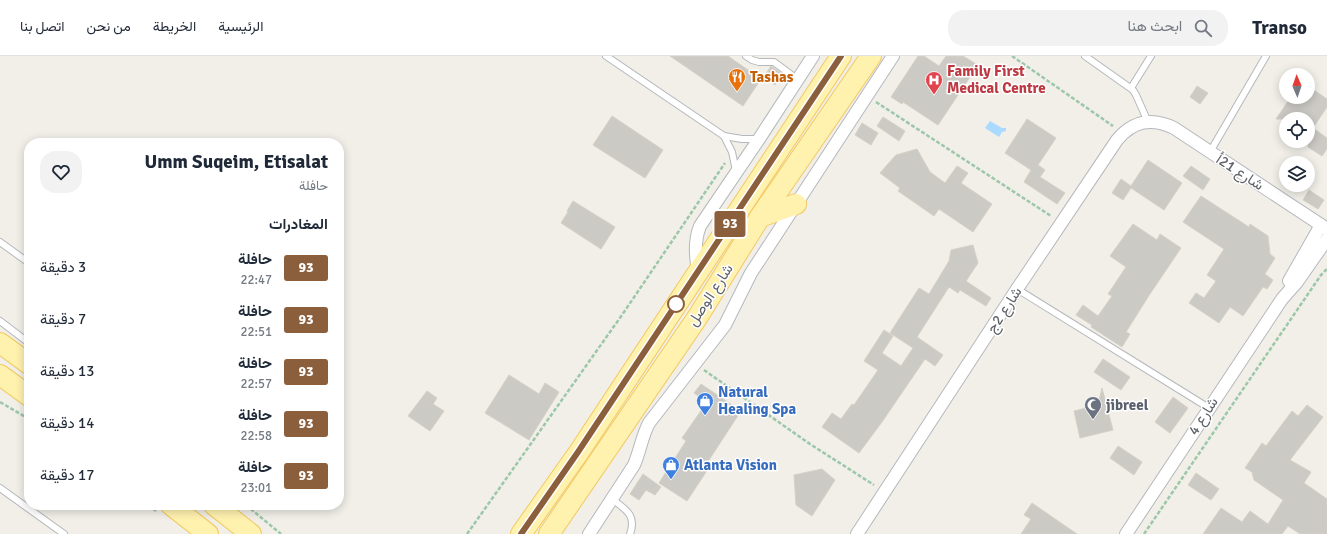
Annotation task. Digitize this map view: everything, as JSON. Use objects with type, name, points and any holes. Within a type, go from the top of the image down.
[{"type":"main road","name":"شارع الوصل","points":[[521,534],[578,452],[841,56]]},
{"type":"main road","name":"شارع الوصل","points":[[549,534],[697,318],[760,217],[871,56]]},
{"type":"main road","points":[[760,217],[796,204]]},
{"type":"main road","points":[[0,343],[24,360]]},
{"type":"main road","points":[[0,375],[24,392]]},
{"type":"main road","points":[[560,534],[572,500]]},
{"type":"main road","points":[[177,510],[208,534]]},
{"type":"main road","points":[[220,510],[251,534]]},
{"type":"street","points":[[698,270],[696,257],[696,235],[700,226],[813,56]]},
{"type":"street","points":[[589,534],[634,465],[639,453],[643,435],[649,422],[696,364],[725,325],[750,273],[893,56]]},
{"type":"street","name":"شارع 2ج","points":[[857,534],[1017,289],[1123,133],[1139,124],[1148,122],[1166,124],[1174,128]]},
{"type":"street","name":"شارع 21أ","points":[[1174,128],[1324,227]]},
{"type":"street","name":"شارع 4","points":[[1282,299],[1287,285],[1324,227]]},
{"type":"street","name":"شارع 4","points":[[1126,534],[1282,299],[1297,282],[1327,239]]},
{"type":"lane","points":[[606,56],[724,136],[742,139],[759,139]]},
{"type":"lane","points":[[746,56],[759,62],[774,62],[797,79]]},
{"type":"lane","points":[[1085,56],[1130,88],[1136,95],[1148,122]]},
{"type":"lane","points":[[1130,88],[1151,56]]},
{"type":"lane","points":[[1210,152],[1266,56]]},
{"type":"lane","points":[[724,136],[732,152],[736,171]]},
{"type":"lane","points":[[0,242],[24,259]]},
{"type":"lane","points":[[1017,289],[1209,408]]},
{"type":"lane","points":[[0,321],[24,339]]},
{"type":"lane","points":[[0,488],[24,505]]},
{"type":"lane","points":[[612,499],[628,511],[632,522],[630,534]]},
{"type":"lane","points":[[31,510],[64,534]]},
{"type":"path","points":[[1012,56],[1123,133]]},
{"type":"path","points":[[867,95],[1062,223]]},
{"type":"path","points":[[467,534],[622,315],[732,152]]},
{"type":"path","points":[[1144,534],[1320,275],[1327,269]]},
{"type":"path","points":[[696,364],[810,444],[885,492]]},
{"type":"path","points":[[0,402],[24,416]]},
{"type":"path","points":[[252,510],[281,534]]},
{"type":"water","points":[[990,121],[1002,128],[1006,128],[1006,131],[1002,132],[999,137],[985,128]]},
{"type":"building","points":[[670,56],[728,56],[761,79],[743,106]]},
{"type":"building","points":[[918,56],[924,56],[939,66],[946,56],[963,56],[978,65],[938,125],[903,102],[902,104],[891,97]]},
{"type":"building","points":[[771,66],[782,74],[775,85],[764,77]]},
{"type":"building","points":[[1197,86],[1208,93],[1200,104],[1190,97]]},
{"type":"building","points":[[1315,91],[1327,99],[1327,107],[1315,125],[1315,112],[1281,112],[1286,104],[1315,104]]},
{"type":"building","points":[[612,116],[663,150],[645,178],[593,145]]},
{"type":"building","points":[[883,117],[905,131],[899,141],[877,126]]},
{"type":"building","points":[[1027,119],[1056,138],[1038,165],[1045,170],[1040,177],[1065,193],[1057,204],[1024,182],[1031,170],[1005,153]]},
{"type":"building","points":[[862,123],[878,133],[871,145],[855,135]]},
{"type":"building","points":[[1315,129],[1327,138],[1327,149],[1322,156],[1310,148],[1315,148]]},
{"type":"building","points":[[917,149],[930,172],[945,183],[957,166],[968,173],[961,183],[992,204],[973,232],[939,209],[934,216],[898,191],[900,188],[880,173],[896,155]]},
{"type":"building","points":[[1148,160],[1182,183],[1164,210],[1131,188],[1123,200],[1112,193],[1121,179],[1131,186]]},
{"type":"building","points":[[1191,166],[1210,179],[1203,190],[1183,176]]},
{"type":"building","points":[[1308,192],[1312,192],[1324,200],[1318,209],[1303,200]]},
{"type":"building","points":[[1201,196],[1249,227],[1250,224],[1268,236],[1270,254],[1275,258],[1265,274],[1273,280],[1267,289],[1263,287],[1243,316],[1230,307],[1219,323],[1189,303],[1196,293],[1204,298],[1216,281],[1207,275],[1224,249],[1183,222]]},
{"type":"building","points":[[573,201],[615,227],[601,249],[561,223]]},
{"type":"building","points":[[1133,224],[1157,240],[1160,234],[1181,248],[1126,332],[1130,334],[1122,347],[1091,327],[1092,325],[1076,315],[1083,305],[1098,316],[1112,296],[1108,294],[1126,267],[1110,256]]},
{"type":"building","points":[[973,245],[978,263],[966,281],[991,298],[986,306],[960,290],[958,293],[949,287],[917,337],[943,355],[935,366],[925,359],[859,453],[822,427],[832,413],[841,419],[852,404],[854,405],[878,370],[864,361],[884,330],[893,336],[882,353],[901,366],[913,348],[890,333],[919,288],[929,294],[949,261],[951,250]]},
{"type":"building","points":[[1103,359],[1130,377],[1121,390],[1094,372]]},
{"type":"building","points":[[509,375],[539,394],[545,383],[559,392],[529,440],[485,413]]},
{"type":"building","points":[[701,384],[741,411],[707,463],[710,466],[687,501],[659,483],[686,441],[682,438],[707,402],[694,393]]},
{"type":"building","name":"jibreel","points":[[1102,388],[1113,430],[1080,438],[1074,411],[1098,405]]},
{"type":"building","points":[[427,391],[437,398],[433,404],[444,411],[430,431],[408,416]]},
{"type":"building","points":[[1173,397],[1188,408],[1170,433],[1155,422]]},
{"type":"building","points":[[1307,405],[1323,417],[1290,460],[1311,472],[1304,483],[1327,499],[1327,534],[1300,534],[1288,526],[1282,534],[1203,534],[1221,508],[1242,522],[1250,511],[1268,524],[1283,500],[1254,480],[1252,472],[1245,468],[1262,443],[1266,446],[1292,411],[1298,416]]},
{"type":"building","points":[[1118,446],[1142,462],[1134,475],[1110,458]]},
{"type":"building","points":[[822,469],[835,480],[812,516],[796,505],[794,475]]},
{"type":"building","points":[[1196,473],[1219,489],[1211,500],[1188,485]]},
{"type":"building","points":[[643,474],[661,487],[655,495],[646,490],[639,500],[630,494]]},
{"type":"building","points":[[1032,503],[1077,534],[1021,534],[1031,519],[1024,515]]},
{"type":"bus line","name":"93","points":[[521,534],[578,452],[841,56]]},
{"type":"place","name":"Tashas","points":[[737,92]]},
{"type":"place","name":"Family First Medical Centre","points":[[934,95]]},
{"type":"place","name":"Natural Healing Spa","points":[[705,416]]},
{"type":"place","name":"jibreel","points":[[1093,420]]},
{"type":"place","name":"Atlanta Vision","points":[[671,480]]}]
